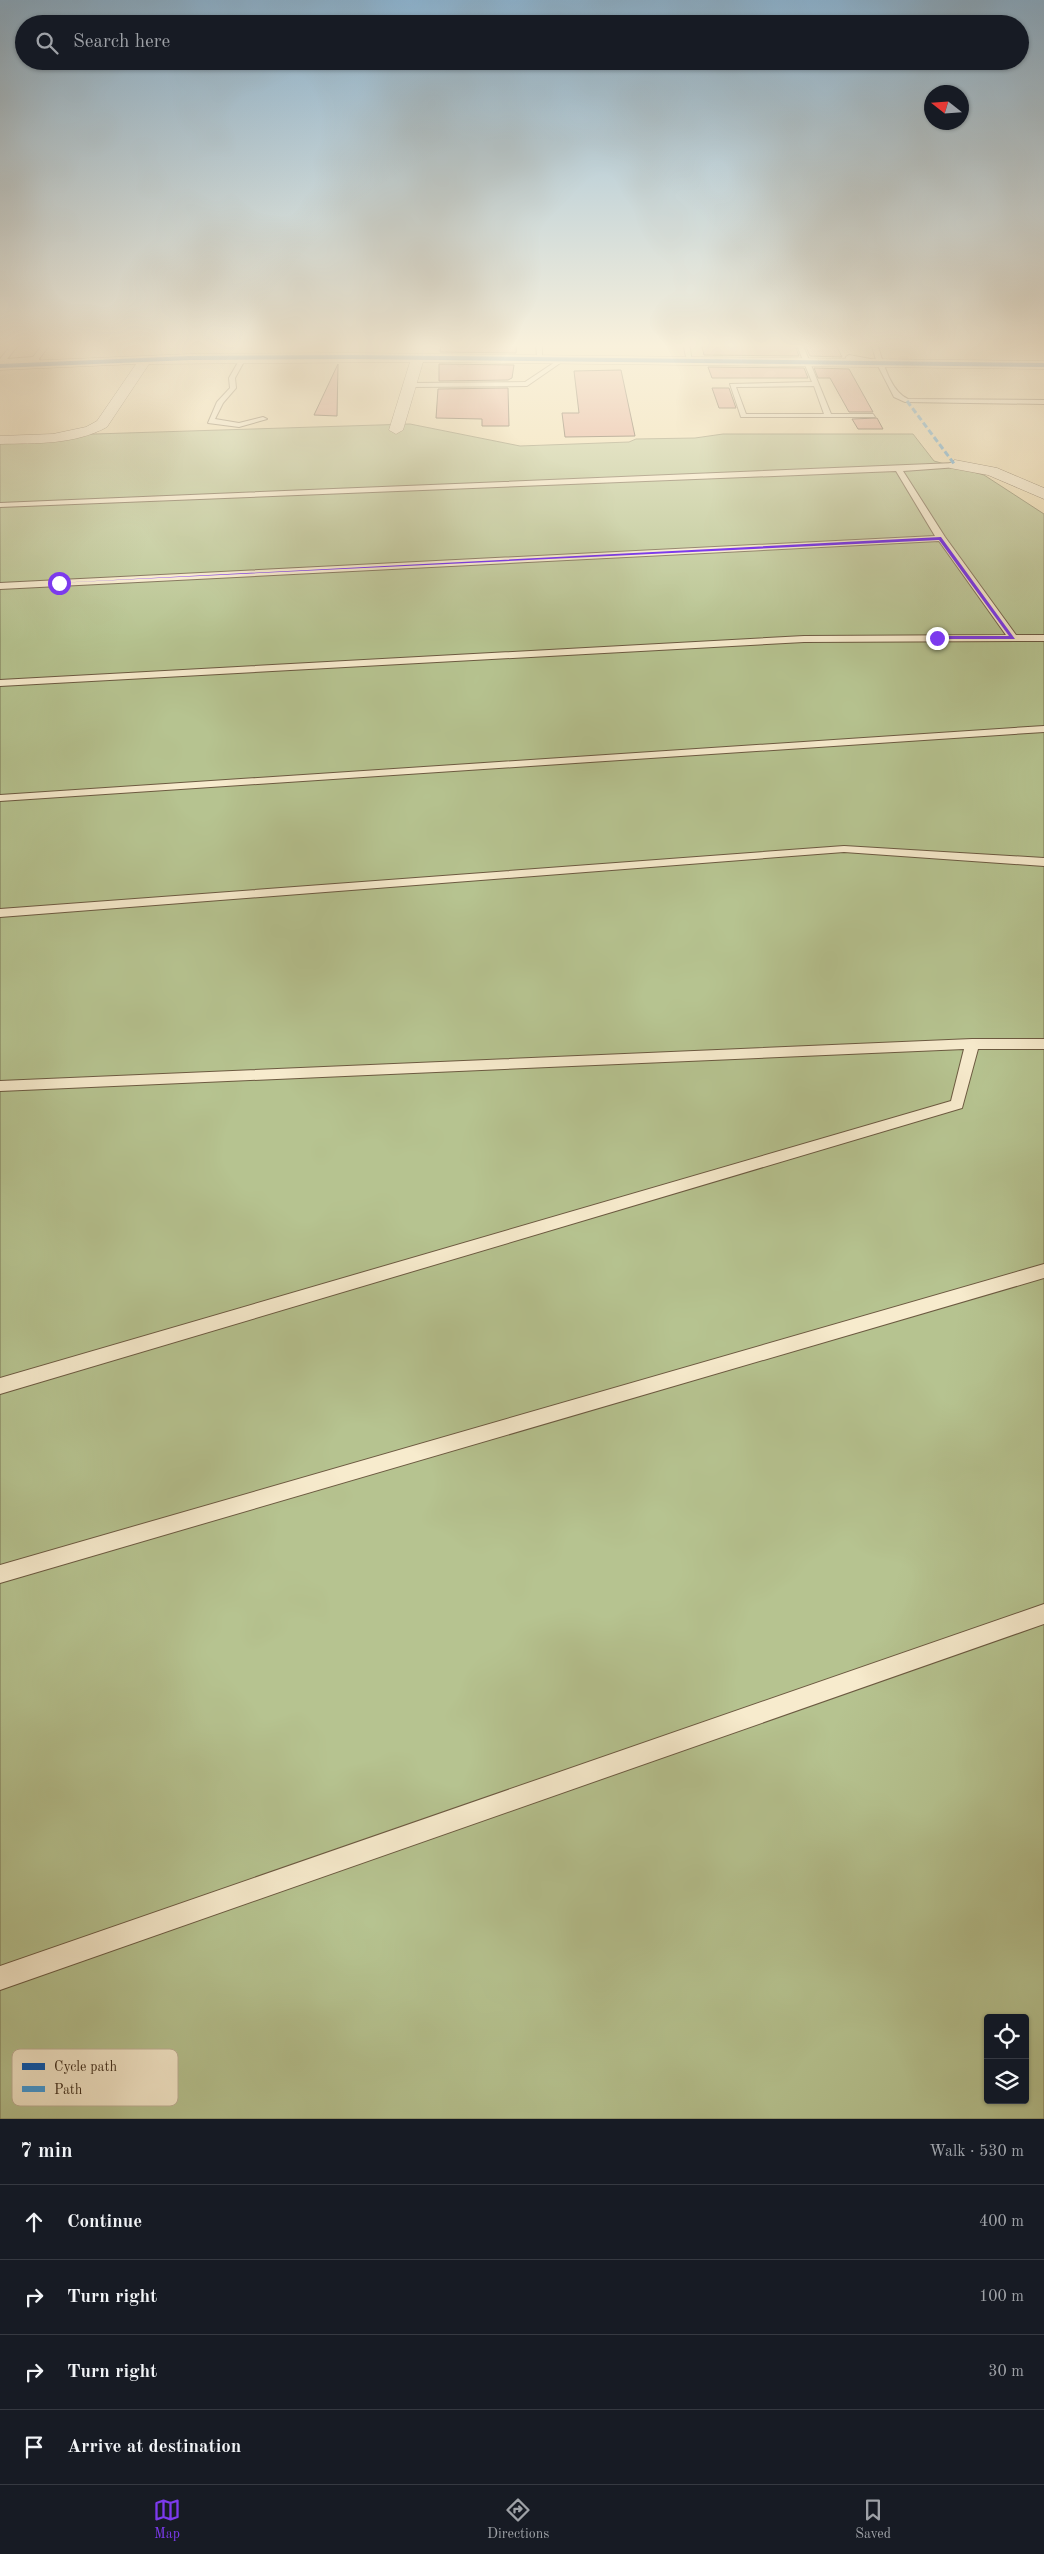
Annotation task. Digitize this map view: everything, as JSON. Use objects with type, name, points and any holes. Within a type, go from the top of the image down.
[{"type":"street","points":[[955,465],[992,471],[1044,494]]},
{"type":"lane","points":[[0,506],[409,487],[898,469],[955,465]]},
{"type":"lane","points":[[898,469],[941,538],[1013,638]]},
{"type":"lane","points":[[0,586],[941,538]]},
{"type":"lane","points":[[0,683],[804,639],[1044,638]]},
{"type":"lane","points":[[0,798],[1044,729]]},
{"type":"lane","points":[[0,913],[844,850],[1044,862]]},
{"type":"lane","points":[[0,1086],[972,1044],[1044,1044]]},
{"type":"lane","points":[[0,1386],[957,1104],[972,1044]]},
{"type":"lane","points":[[0,1574],[1044,1271]]},
{"type":"lane","points":[[0,1978],[1044,1614]]},
{"type":"green space","points":[[0,442],[499,442],[520,446],[629,442],[919,442],[934,461],[984,475],[1044,514],[1044,2119],[0,2119]]},
{"type":"marked path","points":[[938,442],[955,465]]},
{"type":"route","points":[[59,583],[941,538],[1013,638],[937,638]]}]
